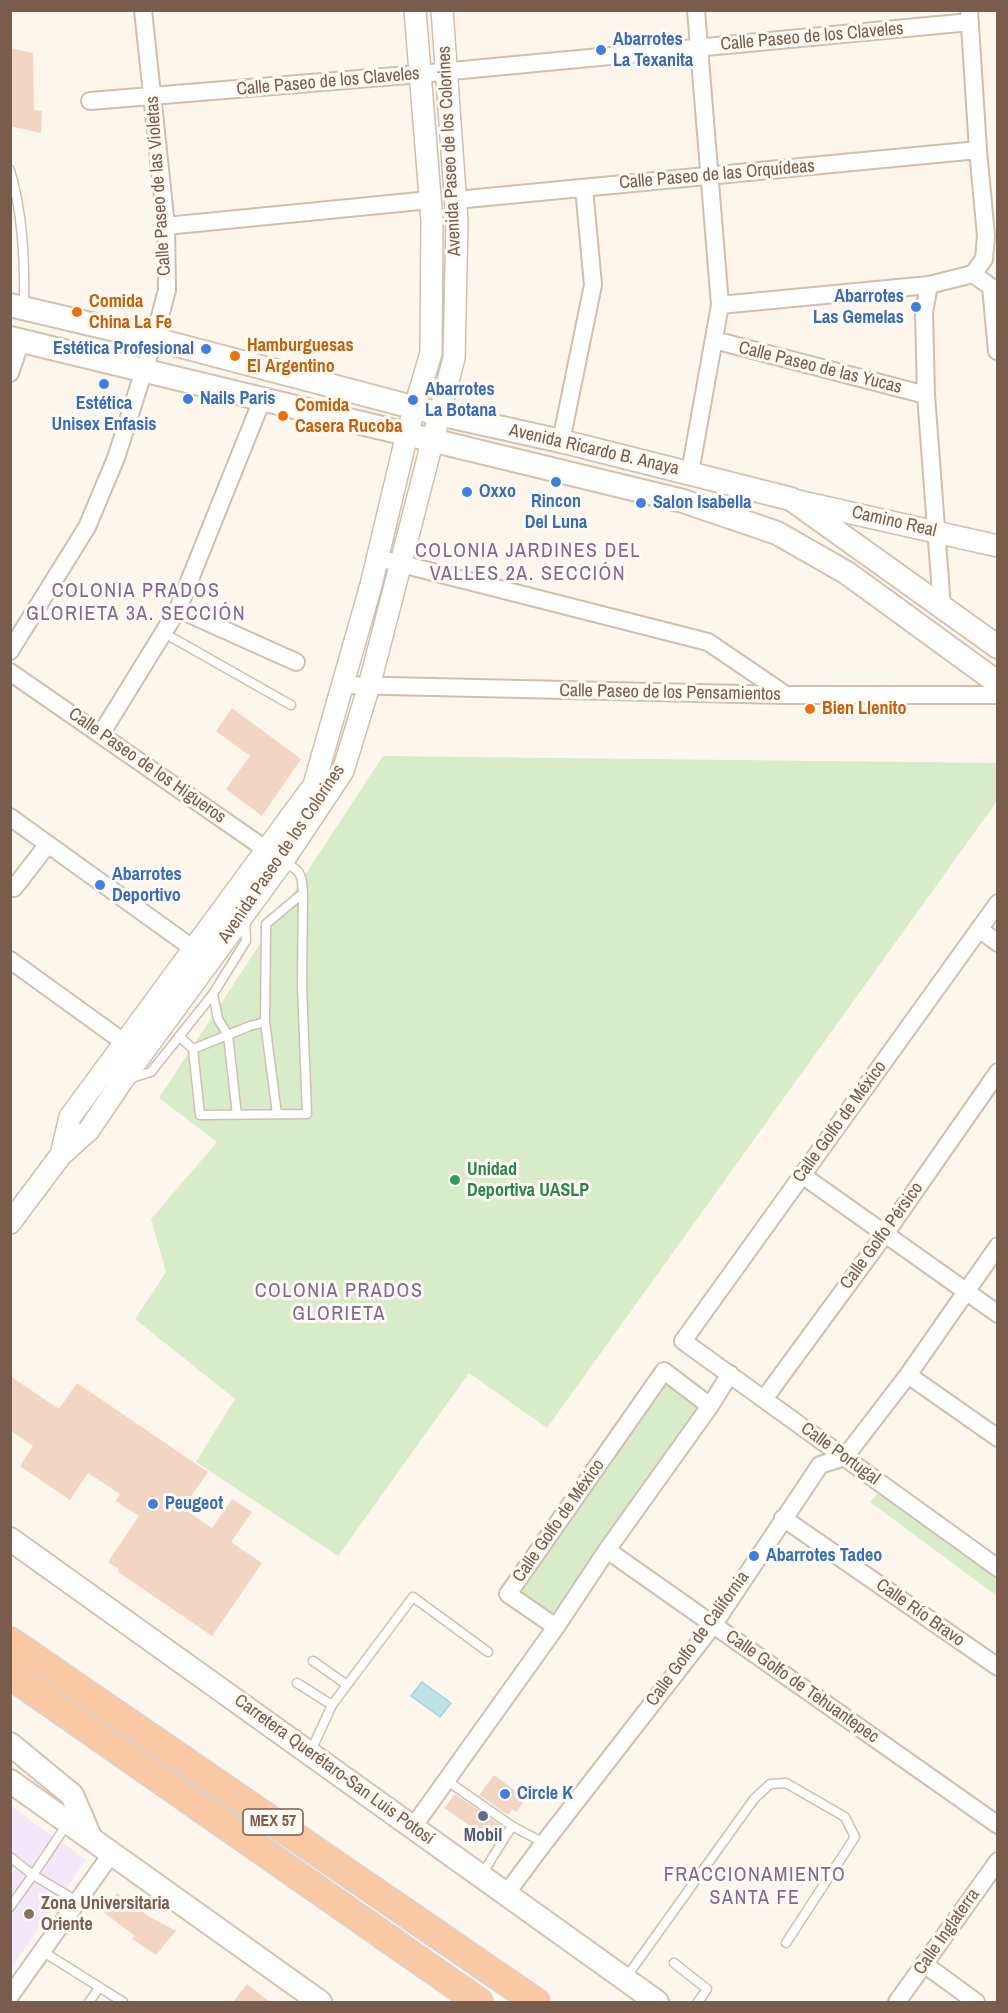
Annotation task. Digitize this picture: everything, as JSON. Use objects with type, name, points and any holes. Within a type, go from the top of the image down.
[{"type":"highway","name":"MEX 57","points":[[10,1641],[536,2002]]},
{"type":"highway","name":"MEX 57","points":[[10,1675],[479,2002]]},
{"type":"highway","points":[[430,1968],[458,2002]]},
{"type":"main road","name":"Avenida Ricardo B. Anaya","points":[[17,307],[154,339],[439,414],[690,472],[791,499],[998,647]]},
{"type":"main road","name":"Avenida Ricardo B. Anaya","points":[[16,339],[683,501],[777,534],[847,573],[998,682]]},
{"type":"main road","name":"Carretera Querétaro-San Luis Potosí","points":[[10,1539],[657,2002]]},
{"type":"main road","points":[[10,1558],[70,1581]]},
{"type":"main road","points":[[10,1744],[72,1795],[92,1840]]},
{"type":"main road","points":[[10,1781],[320,2002]]},
{"type":"street","name":"Calle Paseo de las Violetas","points":[[10,651],[87,526],[116,458],[167,290],[166,226],[143,10]]},
{"type":"street","name":"Avenida Paseo de los Colorines","points":[[10,1223],[61,1155],[89,1130],[97,1099],[124,1043],[201,955],[245,914],[314,785],[378,558],[407,434],[431,353],[432,221],[415,10]]},
{"type":"street","name":"Avenida Paseo de los Colorines","points":[[61,1155],[70,1117],[122,1081],[201,955],[275,855],[343,771],[369,686],[454,358],[458,221],[442,10]]},
{"type":"street","points":[[690,472],[720,305],[696,10]]},
{"type":"street","name":"Calle Paseo de los Claveles","points":[[90,101],[447,72],[699,48],[969,16]]},
{"type":"street","points":[[720,305],[929,285],[973,273],[984,259],[986,236],[969,16]]},
{"type":"street","name":"Calle Paseo de las Orquídeas","points":[[456,200],[978,150]]},
{"type":"street","points":[[561,441],[593,285],[584,188]]},
{"type":"street","points":[[166,226],[430,200]]},
{"type":"street","points":[[973,273],[991,287],[997,351]]},
{"type":"street","points":[[929,285],[924,312],[926,395],[942,607]]},
{"type":"street","points":[[10,373],[16,339]]},
{"type":"street","name":"Calle Paseo de las Yucas","points":[[714,340],[926,395]]},
{"type":"street","points":[[100,735],[178,609],[262,400]]},
{"type":"street","name":"Camino Real","points":[[791,499],[998,546]]},
{"type":"street","points":[[378,558],[708,642],[787,695]]},
{"type":"street","points":[[178,609],[296,662]]},
{"type":"street","name":"Calle Paseo de los Higueros","points":[[10,672],[275,855]]},
{"type":"street","name":"Calle Paseo de los Pensamientos","points":[[343,685],[787,695],[998,695]]},
{"type":"street","points":[[10,817],[201,955]]},
{"type":"street","points":[[14,888],[48,844]]},
{"type":"street","name":"Calle Golfo de México","points":[[683,1341],[998,903]]},
{"type":"street","points":[[979,929],[998,943]]},
{"type":"street","points":[[10,960],[124,1043]]},
{"type":"street","name":"Calle Golfo Pérsico","points":[[764,1399],[885,1234],[998,1072]]},
{"type":"street","points":[[70,1117],[89,1130]]},
{"type":"street","points":[[802,1175],[998,1314]]},
{"type":"street","points":[[845,1457],[908,1375],[998,1246]]},
{"type":"street","name":"Calle Portugal","points":[[683,1341],[998,1568]]},
{"type":"street","name":"Calle Golfo de México","points":[[556,1627],[508,1594],[664,1371],[710,1406]]},
{"type":"street","points":[[413,1827],[556,1627],[730,1374]]},
{"type":"street","points":[[908,1375],[998,1438]]},
{"type":"street","name":"Calle Golfo de California","points":[[507,1894],[714,1624],[820,1465],[845,1457]]},
{"type":"street","name":"Calle Río Bravo","points":[[783,1518],[998,1667]]},
{"type":"street","name":"Calle Golfo de Tehuantepec","points":[[607,1550],[998,1826]]},
{"type":"street","points":[[10,1996],[112,1853]]},
{"type":"street","name":"Calle Inglaterra","points":[[897,2002],[995,1870]]},
{"type":"street","points":[[924,1964],[976,2002]]},
{"type":"lane","points":[[10,170],[19,206],[25,267],[17,307]]},
{"type":"lane","points":[[164,633],[291,705]]},
{"type":"lane","points":[[179,1036],[193,1049],[200,1115],[307,1114],[302,986],[302,875],[275,855]]},
{"type":"lane","points":[[277,1114],[265,1022],[266,924],[303,892]]},
{"type":"lane","points":[[122,1081],[151,1072],[213,994],[246,941],[245,914]]},
{"type":"lane","points":[[213,994],[218,1019],[228,1035],[237,1115]]},
{"type":"lane","points":[[193,1049],[265,1022]]},
{"type":"lane","points":[[310,1754],[332,1705],[413,1598],[488,1652]]},
{"type":"lane","points":[[313,1661],[347,1685]]},
{"type":"lane","points":[[297,1683],[332,1705]]},
{"type":"lane","points":[[446,1780],[512,1826],[544,1843]]},
{"type":"lane","points":[[625,1980],[754,1799],[770,1784],[786,1783],[845,1817],[855,1837],[786,1944]]},
{"type":"lane","points":[[10,1906],[68,1822]]},
{"type":"lane","points":[[481,1876],[512,1826]]},
{"type":"lane","points":[[10,1857],[33,1875],[77,1901]]},
{"type":"lane","points":[[42,1951],[123,2002]]},
{"type":"lane","points":[[674,1963],[707,1989],[698,2002]]},
{"type":"lane","points":[[88,2002],[99,1988]]},
{"type":"shaded area","name":"Zona Universitaria Oriente","points":[[11,1806],[86,1860],[11,1968]]},
{"type":"green space","name":"Unidad Deportiva UASLP","points":[[383,756],[997,763],[997,801],[547,1428],[469,1373],[338,1556],[196,1462],[235,1399],[135,1319],[166,1272],[151,1219],[217,1142],[159,1098]]},
{"type":"green space","points":[[666,1385],[699,1409],[552,1615],[518,1593]]},
{"type":"green space","points":[[882,1488],[997,1573],[997,1596],[870,1502]]},
{"type":"water","points":[[422,1682],[451,1703],[440,1717],[411,1696]]},
{"type":"building","points":[[10,48],[33,53],[34,110],[42,111],[41,133],[10,126]]},
{"type":"building","points":[[232,708],[301,759],[262,816],[226,789],[250,756],[216,731]]},
{"type":"building","name":"Peugeot","points":[[10,1376],[59,1409],[77,1383],[208,1472],[183,1508],[212,1528],[232,1499],[252,1512],[231,1542],[262,1563],[212,1636],[118,1572],[119,1569],[108,1562],[139,1516],[116,1501],[120,1494],[88,1473],[70,1500],[20,1466],[33,1446],[10,1430]]},
{"type":"building","name":"Circle K","points":[[494,1775],[526,1799],[516,1812],[512,1809],[508,1815],[479,1795]]},
{"type":"building","points":[[455,1794],[501,1826],[490,1840],[444,1808]]},
{"type":"building","points":[[117,1893],[148,1916],[176,1931],[156,1955],[132,1939],[134,1935],[103,1912]]},
{"type":"building","points":[[247,1984],[270,2002],[233,2002]]},
{"type":"place","name":"Abarrotes La Texanita","points":[[601,50]]},
{"type":"place","name":"Abarrotes Las Gemelas","points":[[916,307]]},
{"type":"place","name":"Comida China La Fe","points":[[77,312]]},
{"type":"place","name":"Estética Profesional","points":[[206,349]]},
{"type":"place","name":"Hamburguesas El Argentino","points":[[235,356]]},
{"type":"place","name":"Estética Unisex Enfasis","points":[[104,384]]},
{"type":"place","name":"Nails Paris","points":[[188,399]]},
{"type":"place","name":"Abarrotes La Botana","points":[[413,400]]},
{"type":"place","name":"Comida Casera Rucoba","points":[[283,416]]},
{"type":"place","name":"Rincon Del Luna","points":[[556,482]]},
{"type":"place","name":"Oxxo","points":[[467,492]]},
{"type":"place","name":"Salon Isabella","points":[[641,503]]},
{"type":"place","name":"Bien Llenito","points":[[810,709]]},
{"type":"place","name":"Abarrotes Deportivo","points":[[100,885]]},
{"type":"place","name":"Unidad Deportiva UASLP","points":[[455,1180]]},
{"type":"place","name":"Peugeot","points":[[153,1504]]},
{"type":"place","name":"Abarrotes Tadeo","points":[[754,1556]]},
{"type":"place","name":"Circle K","points":[[505,1794]]},
{"type":"place","name":"Mobil","points":[[483,1816]]},
{"type":"place","name":"Zona Universitaria Oriente","points":[[29,1914]]},
{"type":"district","name":"COLONIA JARDINES DEL VALLES 2A. SECCIÓN","points":[[528,564]]},
{"type":"district","name":"COLONIA PRADOS GLORIETA 3A. SECCIÓN","points":[[136,604]]},
{"type":"district","name":"COLONIA PRADOS GLORIETA","points":[[339,1304]]},
{"type":"district","name":"FRACCIONAMIENTO SANTA FE","points":[[755,1888]]}]
